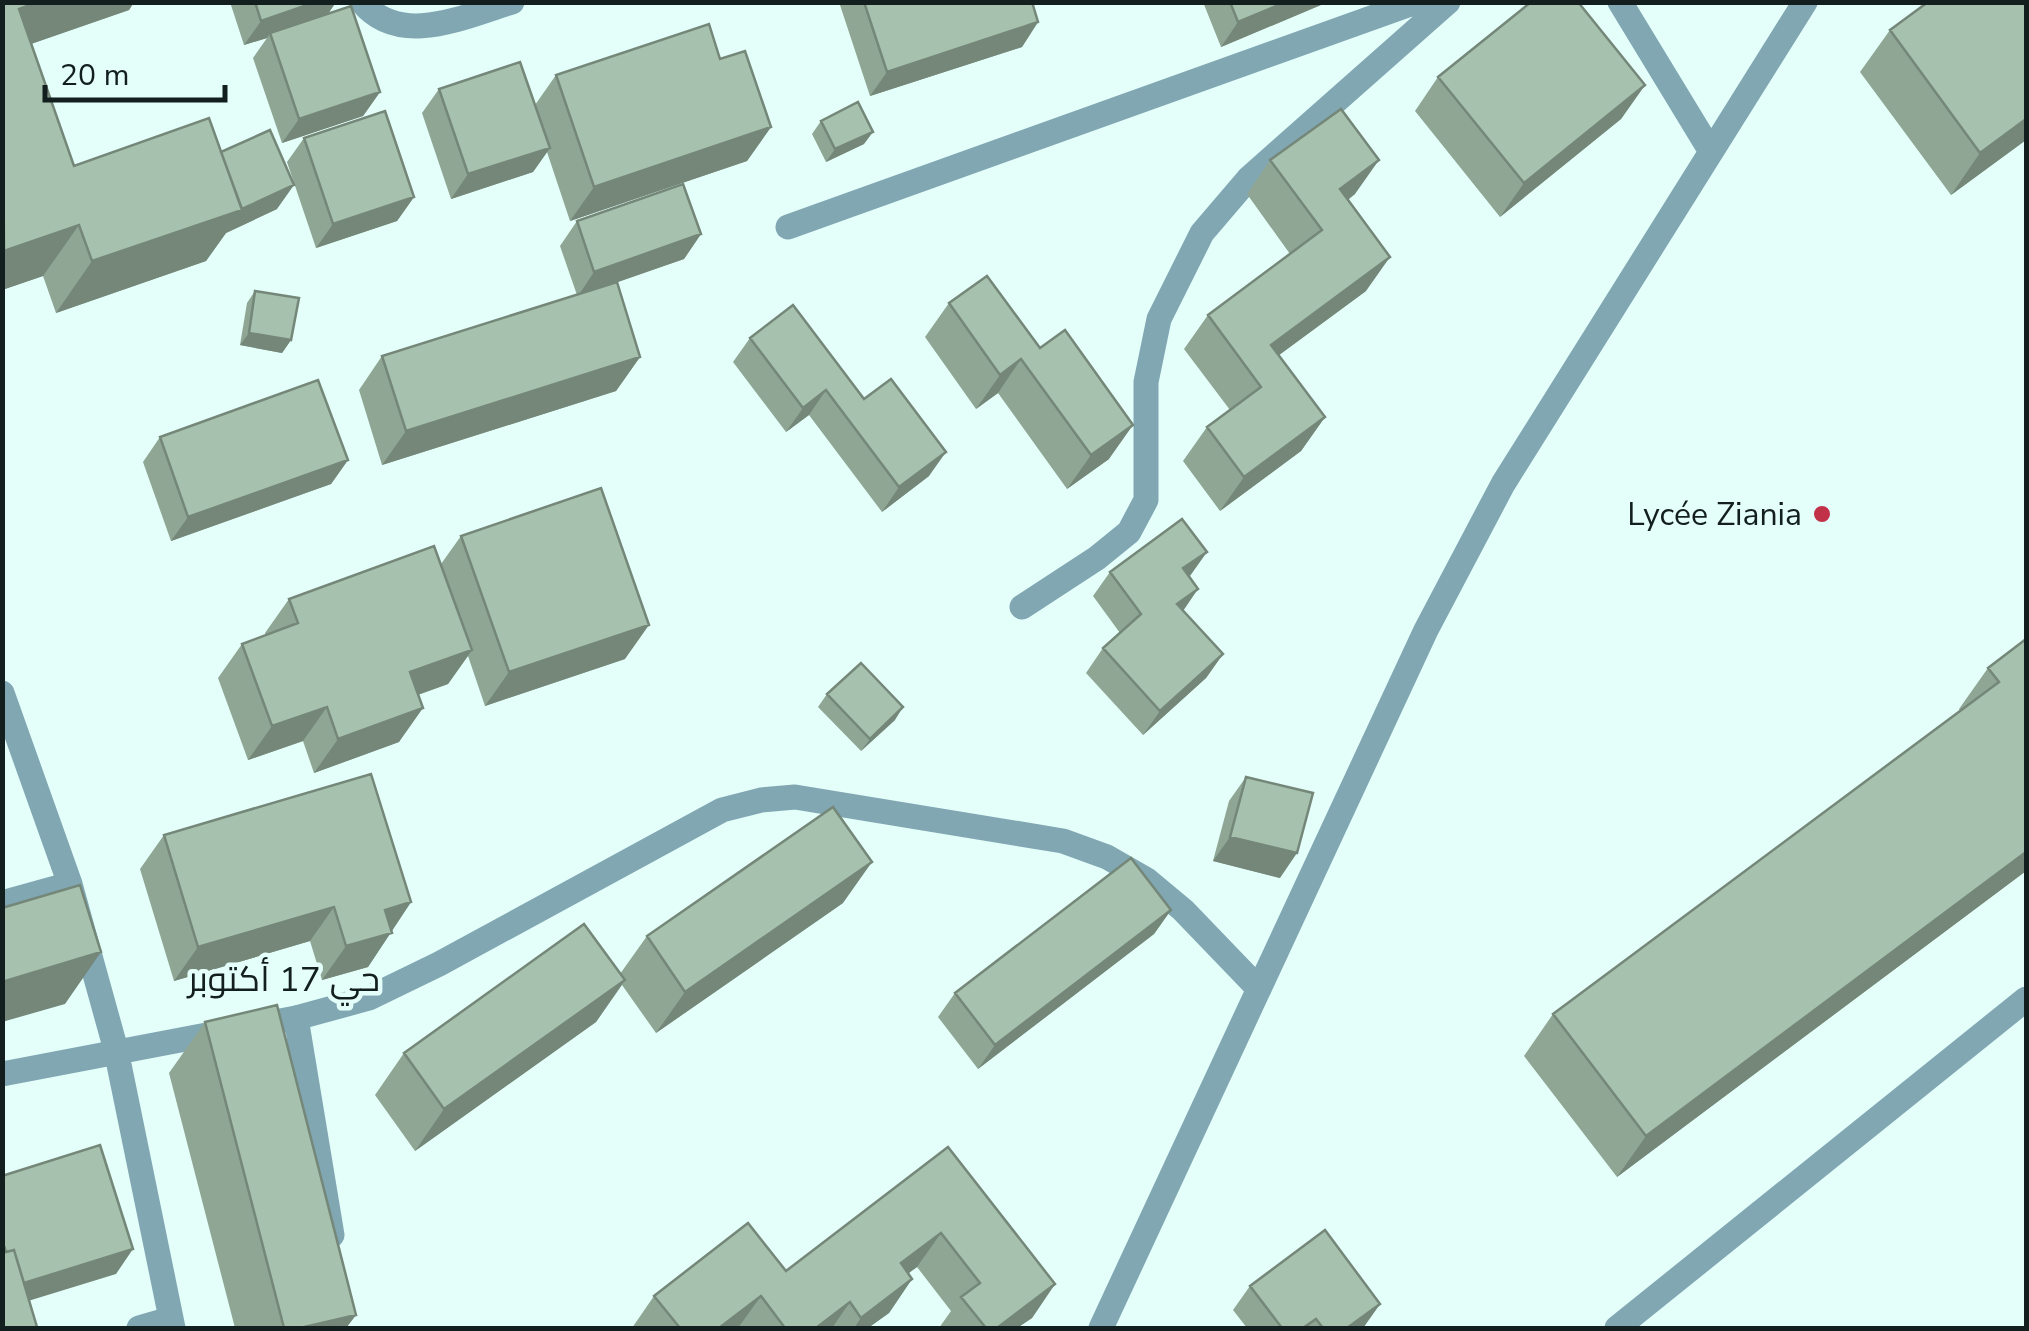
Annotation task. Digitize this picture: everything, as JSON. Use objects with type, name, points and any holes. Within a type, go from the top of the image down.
[{"type":"street","points":[[362,2],[385,20],[406,27],[451,20],[512,2]]},
{"type":"street","points":[[788,227],[1416,2]]},
{"type":"street","points":[[1022,608],[1129,532],[1146,500],[1146,382],[1158,319],[1202,234],[1250,178],[1448,2]]},
{"type":"street","points":[[1620,2],[1710,150]]},
{"type":"street","points":[[1101,1328],[1426,630],[1503,484],[1806,2]]},
{"type":"street","points":[[2,694],[70,884],[116,1050],[171,1324],[139,1328]]},
{"type":"street","points":[[2,1074],[296,1018],[369,998],[722,810],[761,800],[796,797],[1063,841],[1107,857],[1147,880],[1183,910],[1259,988]]},
{"type":"street","points":[[2,903],[70,884]]},
{"type":"street","points":[[1617,1328],[2026,999]]},
{"type":"street","points":[[296,1018],[335,1251]]},
{"type":"building","points":[[2,2],[38,2],[19,9],[74,166],[209,118],[242,210],[92,261],[79,225],[4,251]]},
{"type":"building","points":[[255,2],[316,2],[261,21]]},
{"type":"building","points":[[864,2],[1032,2],[1038,22],[887,72]]},
{"type":"building","points":[[1230,2],[1286,2],[1238,22]]},
{"type":"building","points":[[1531,2],[1578,2],[1645,85],[1524,183],[1438,77]]},
{"type":"building","points":[[1928,2],[2026,2],[2026,119],[1980,153],[1890,30]]},
{"type":"building","points":[[351,6],[380,92],[299,119],[270,33]]},
{"type":"building","points":[[709,24],[720,59],[745,51],[771,127],[594,187],[556,75]]},
{"type":"building","points":[[520,62],[550,148],[468,174],[439,89]]},
{"type":"building","points":[[858,102],[873,132],[835,149],[821,121]]},
{"type":"building","points":[[1341,109],[1379,160],[1340,189],[1390,257],[1271,345],[1325,417],[1244,477],[1207,427],[1261,387],[1208,315],[1322,230],[1270,160]]},
{"type":"building","points":[[385,111],[414,197],[333,224],[304,138]]},
{"type":"building","points":[[270,130],[294,185],[242,209],[221,152]]},
{"type":"building","points":[[683,184],[701,234],[594,272],[577,221]]},
{"type":"building","points":[[987,276],[1040,348],[1065,330],[1133,425],[1091,455],[1021,359],[1000,375],[949,303]]},
{"type":"building","points":[[617,282],[640,357],[406,431],[382,356]]},
{"type":"building","points":[[255,291],[299,298],[291,340],[249,333]]},
{"type":"building","points":[[793,305],[864,399],[891,379],[946,452],[899,487],[826,390],[803,408],[750,338]]},
{"type":"building","points":[[318,380],[348,460],[188,517],[160,437]]},
{"type":"building","points":[[601,488],[649,625],[509,672],[461,536]]},
{"type":"building","points":[[1182,519],[1207,552],[1183,568],[1198,589],[1177,604],[1223,654],[1160,711],[1103,648],[1141,614],[1110,572]]},
{"type":"building","points":[[434,546],[472,650],[410,672],[423,708],[338,739],[327,707],[272,726],[242,644],[298,623],[289,599]]},
{"type":"building","points":[[2026,639],[2026,852],[1646,1136],[1553,1014],[1999,682],[1988,668]]},
{"type":"building","points":[[861,663],[903,707],[870,739],[827,694]]},
{"type":"building","points":[[371,774],[411,902],[385,910],[392,933],[346,946],[334,907],[198,947],[164,835]]},
{"type":"building","points":[[1246,777],[1313,793],[1297,853],[1230,837]]},
{"type":"building","points":[[833,807],[872,862],[685,992],[647,936]]},
{"type":"building","points":[[1131,858],[1171,910],[995,1045],[955,993]]},
{"type":"building","points":[[80,885],[101,952],[2,982],[2,908]]},
{"type":"building","points":[[584,924],[625,980],[444,1109],[404,1053]]},
{"type":"building","points":[[277,1005],[356,1315],[300,1328],[284,1328],[205,1022]]},
{"type":"building","points":[[100,1145],[133,1249],[24,1283],[14,1250],[6,1252],[2,1240],[2,1176]]},
{"type":"building","points":[[948,1147],[1055,1284],[997,1328],[986,1328],[961,1297],[980,1283],[941,1233],[901,1263],[912,1279],[861,1318],[850,1302],[816,1328],[785,1328],[761,1296],[719,1328],[680,1328],[654,1296],[748,1223],[786,1271]]},
{"type":"building","points":[[1325,1230],[1380,1304],[1347,1328],[1323,1328],[1316,1319],[1303,1328],[1282,1328],[1250,1286]]},
{"type":"building","points":[[14,1250],[37,1327],[2,1328],[2,1253]]},
{"type":"place","name":"Lycée Ziania","points":[[1822,514]]},
{"type":"district","name":"حي 17 أكتوبر","points":[[284,979]]}]
